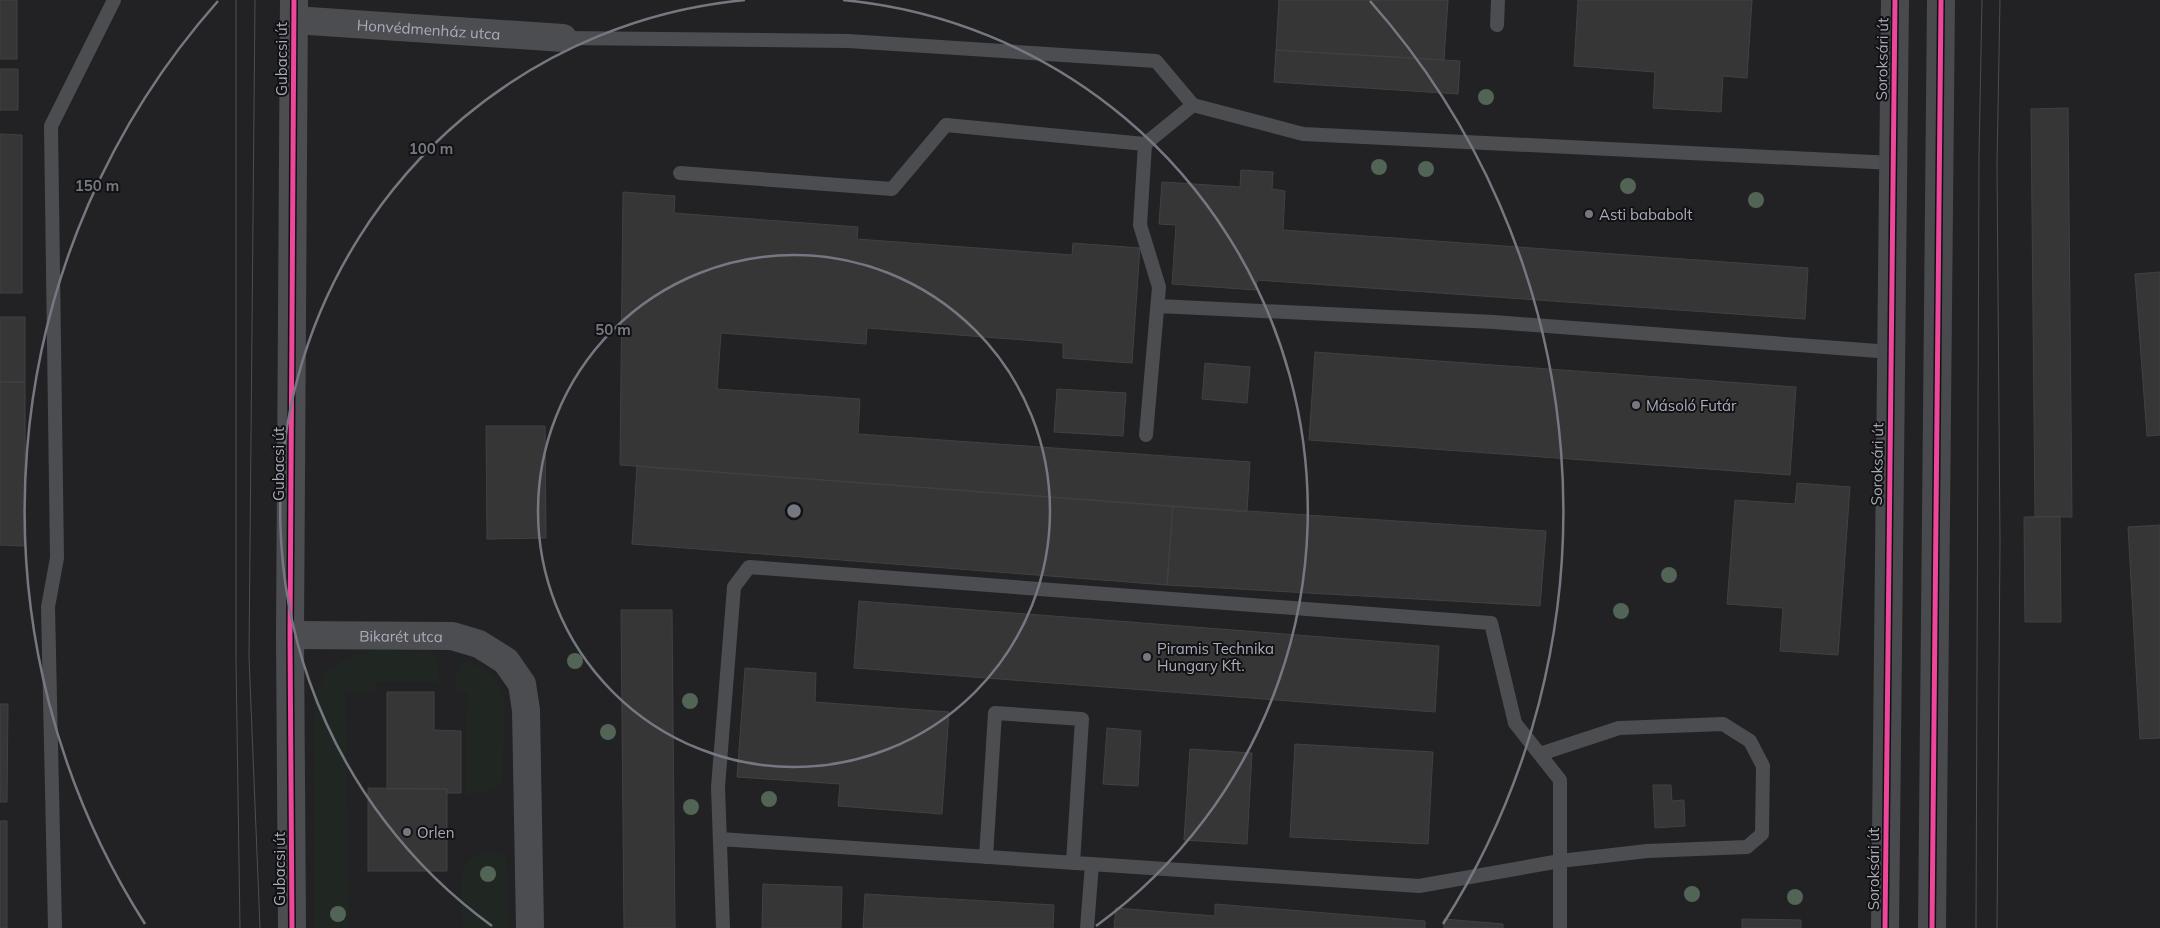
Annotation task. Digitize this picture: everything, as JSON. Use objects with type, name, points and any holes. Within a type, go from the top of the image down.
[{"type":"main road","name":"Soroksári út","points":[[1885,928],[1895,0]]},
{"type":"main road","points":[[1932,928],[1940,0]]},
{"type":"street","name":"Honvédmenház utca","points":[[294,10],[563,38]]},
{"type":"street","name":"Gubacsi út","points":[[292,928],[290,634],[294,10]]},
{"type":"street","name":"Bikarét utca","points":[[290,634],[452,636],[479,644],[506,661],[522,684],[526,710],[530,928]]},
{"type":"lane","points":[[55,928],[48,606],[57,558],[51,126],[114,0]]},
{"type":"lane","points":[[1497,25],[1498,0]]},
{"type":"lane","points":[[563,38],[848,41],[1156,61],[1193,105],[1303,134],[1893,163]]},
{"type":"lane","points":[[680,173],[892,189],[946,125],[1145,144],[1193,105]]},
{"type":"lane","points":[[1145,144],[1140,225],[1159,287],[1146,435]]},
{"type":"lane","points":[[1158,306],[1494,322],[1891,352]]},
{"type":"lane","points":[[723,928],[718,787],[734,587],[749,567],[1491,623],[1515,723],[1560,780],[1560,928]]},
{"type":"lane","points":[[986,857],[995,713],[1005,713],[1082,719],[1073,863]]},
{"type":"lane","points":[[720,839],[1419,886],[1560,861],[1647,851],[1747,847],[1762,834],[1763,766],[1750,741],[1723,724],[1619,728],[1540,754]]},
{"type":"lane","points":[[1087,928],[1092,864]]},
{"type":"shaded area","points":[[0,0],[2160,0],[2160,928],[0,928]]},
{"type":"shaded area","points":[[379,649],[431,653],[437,660],[439,682],[376,682],[376,693],[346,693],[349,928],[315,928],[315,698],[328,669],[349,657]]},
{"type":"shaded area","points":[[462,662],[477,665],[489,674],[499,686],[505,700],[502,781],[494,788],[481,793],[466,794],[467,692],[457,691],[456,679]]},
{"type":"shaded area","points":[[482,852],[493,852],[503,855],[507,861],[509,928],[463,928],[461,884],[463,874],[466,865],[473,857]]},
{"type":"building","points":[[0,0],[17,0],[17,59],[0,59]]},
{"type":"building","points":[[1279,0],[1448,0],[1444,60],[1276,50]]},
{"type":"building","points":[[1578,0],[1752,0],[1747,78],[1723,76],[1721,112],[1653,108],[1655,72],[1574,66]]},
{"type":"building","points":[[1276,50],[1460,61],[1458,94],[1274,82]]},
{"type":"building","points":[[0,69],[18,69],[18,110],[0,110]]},
{"type":"building","points":[[2068,108],[2072,517],[2035,517],[2031,109]]},
{"type":"building","points":[[0,134],[22,135],[22,293],[0,293]]},
{"type":"building","points":[[1241,170],[1273,172],[1272,189],[1285,191],[1283,230],[1808,268],[1805,319],[1257,280],[1256,290],[1172,284],[1176,225],[1159,224],[1162,182],[1240,187]]},
{"type":"building","points":[[623,192],[675,196],[674,213],[858,227],[857,239],[1072,255],[1073,243],[1140,248],[1132,363],[1063,358],[1063,343],[867,328],[866,344],[721,333],[717,389],[860,399],[858,434],[1250,462],[1247,512],[620,465]]},
{"type":"building","points":[[2160,272],[2160,435],[2147,436],[2135,274]]},
{"type":"building","points":[[0,317],[25,317],[25,382],[0,382]]},
{"type":"building","points":[[1315,352],[1796,387],[1790,475],[1309,440]]},
{"type":"building","points":[[1205,363],[1250,367],[1247,403],[1202,399]]},
{"type":"building","points":[[0,382],[25,382],[25,546],[0,545]]},
{"type":"building","points":[[1057,389],[1126,393],[1123,436],[1054,432]]},
{"type":"building","points":[[486,426],[545,426],[546,538],[487,539]]},
{"type":"building","points":[[637,466],[1173,506],[1167,585],[632,544]]},
{"type":"building","points":[[1797,483],[1850,487],[1838,655],[1780,651],[1783,608],[1727,604],[1735,500],[1795,504]]},
{"type":"building","points":[[1173,506],[1546,531],[1540,606],[1167,585]]},
{"type":"building","points":[[2060,516],[2061,622],[2025,622],[2024,517]]},
{"type":"building","points":[[2160,525],[2160,738],[2140,739],[2128,527]]},
{"type":"building","name":"Piramis Technika Hungary Kft.","points":[[859,601],[1439,646],[1435,712],[854,668]]},
{"type":"building","points":[[621,610],[672,610],[675,928],[624,928]]},
{"type":"building","points":[[745,668],[816,673],[815,702],[949,712],[942,814],[838,806],[840,784],[737,777]]},
{"type":"building","points":[[387,692],[434,692],[434,730],[461,731],[461,793],[447,793],[447,789],[387,789]]},
{"type":"building","points":[[0,704],[8,704],[7,802],[0,802]]},
{"type":"building","points":[[1107,728],[1141,731],[1138,786],[1103,784]]},
{"type":"building","points":[[1295,744],[1433,752],[1428,844],[1290,837]]},
{"type":"building","points":[[1190,749],[1252,753],[1247,844],[1184,840]]},
{"type":"building","points":[[1653,785],[1671,785],[1672,801],[1684,800],[1685,826],[1655,828]]},
{"type":"building","name":"Orlen","points":[[368,788],[447,789],[447,871],[368,871]]},
{"type":"building","points":[[0,821],[7,821],[7,928],[0,928]]},
{"type":"building","points":[[763,884],[842,887],[841,928],[762,928]]},
{"type":"building","points":[[865,894],[1054,905],[1053,928],[863,928]]},
{"type":"building","points":[[1215,904],[1425,921],[1425,928],[1114,928],[1116,908],[1215,916]]},
{"type":"building","points":[[1444,919],[1503,924],[1503,928],[1444,928]]},
{"type":"building","points":[[1742,919],[1801,920],[1801,928],[1742,928]]},
{"type":"tram line","points":[[236,0],[236,660],[240,928]]},
{"type":"tram line","points":[[255,0],[249,657],[260,928]]},
{"type":"tram line","points":[[1976,928],[1979,157],[1982,0]]},
{"type":"tram line","points":[[1997,928],[2000,542],[1997,165],[2000,0]]},
{"type":"cycle path","points":[[292,928],[290,635],[294,0]]},
{"type":"cycle path","points":[[1885,928],[1895,0]]},
{"type":"cycle path","points":[[1932,928],[1941,0]]},
{"type":"place","name":"Asti bababolt","points":[[1589,214]]},
{"type":"place","name":"Másoló Futár","points":[[1636,405]]},
{"type":"place","name":"Piramis Technika Hungary Kft.","points":[[1147,657]]},
{"type":"place","name":"Orlen","points":[[407,832]]}]
